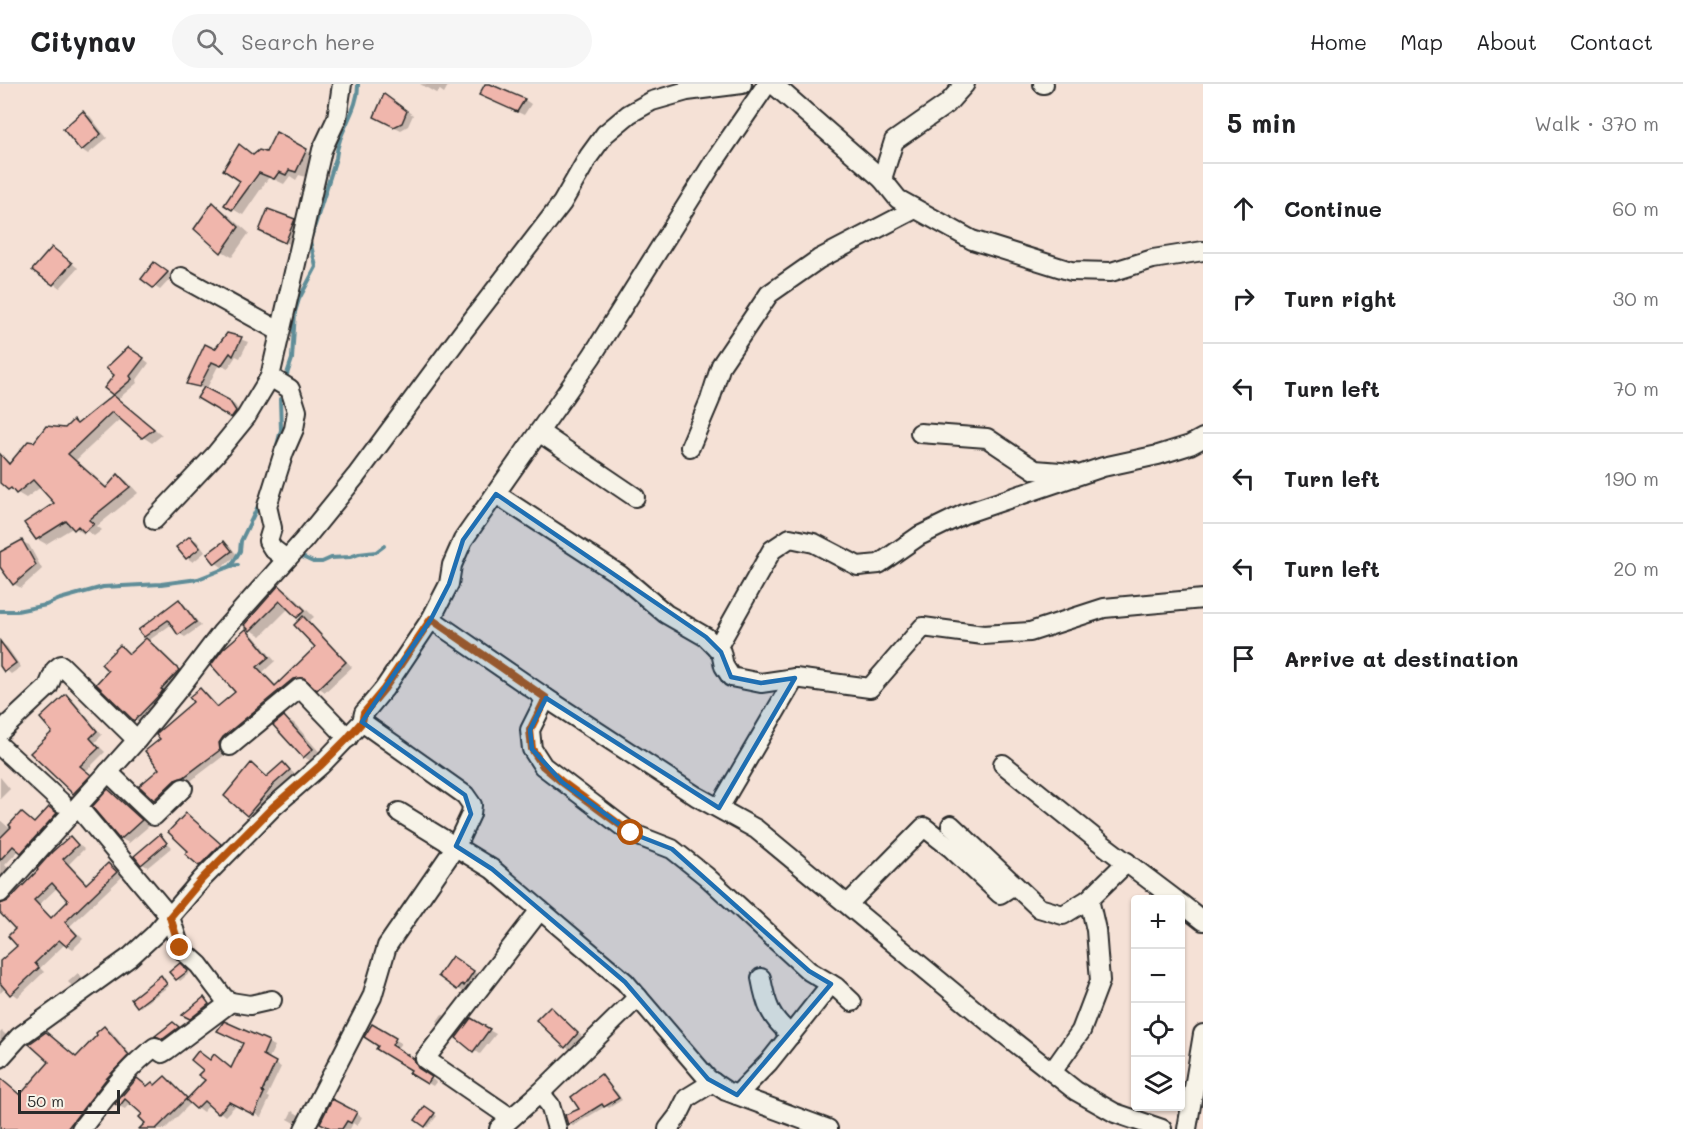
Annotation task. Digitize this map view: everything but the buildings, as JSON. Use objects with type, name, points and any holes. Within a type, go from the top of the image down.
[{"type":"street","points":[[154,520],[215,455],[246,417],[270,377],[322,150],[337,118],[342,84]]},
{"type":"street","points":[[0,893],[70,805],[108,772],[137,740],[222,632],[304,540],[356,476],[562,203],[605,134],[629,114],[652,101],[687,91],[742,84]]},
{"type":"street","points":[[0,1058],[19,1037],[130,957],[155,934],[202,879],[273,807],[321,765],[362,722],[364,713],[384,689],[431,619],[449,584],[452,565],[463,540],[592,356],[713,163],[766,84]]},
{"type":"street","points":[[773,84],[882,179],[898,199],[972,240],[1071,271],[1111,272],[1153,259],[1203,250]]},
{"type":"street","points":[[882,179],[894,141],[947,104],[965,84]]},
{"type":"street","points":[[690,447],[710,400],[721,365],[769,294],[819,259],[915,209]]},
{"type":"street","points":[[181,277],[279,331]]},
{"type":"street","points":[[270,377],[290,389],[297,411],[294,429],[284,452],[267,506],[272,528],[268,541],[273,549],[286,559]]},
{"type":"street","points":[[539,432],[635,497]]},
{"type":"street","points":[[920,434],[987,438],[1035,470],[1082,474]]},
{"type":"street","points":[[717,648],[772,550],[790,538],[814,543],[858,566],[879,564],[919,536],[964,514],[1082,474],[1190,445],[1203,438]]},
{"type":"street","points":[[496,494],[620,575],[666,614],[706,637],[721,652],[724,666],[730,677],[761,684],[795,678],[870,688],[923,627],[983,635],[1030,632],[1104,608],[1203,599]]},
{"type":"street","points":[[431,619],[546,698],[696,796],[756,829],[1076,1091],[1115,1113],[1162,1129]]},
{"type":"street","points":[[0,732],[48,687],[55,670],[61,665],[137,740]]},
{"type":"street","points":[[719,808],[795,678]]},
{"type":"street","points":[[231,746],[300,688],[348,738]]},
{"type":"street","points":[[546,698],[530,730],[532,749],[543,766],[631,833],[672,849],[706,876],[809,971],[831,984],[852,1002]]},
{"type":"street","points":[[304,1129],[372,997],[387,946],[456,846],[471,814],[472,805],[465,795],[362,722]]},
{"type":"street","points":[[0,746],[70,805],[170,917],[180,948],[199,965],[224,998],[231,1002],[250,1005],[272,1000]]},
{"type":"street","points":[[1003,764],[1170,895]]},
{"type":"street","points":[[108,772],[154,816],[183,788]]},
{"type":"street","points":[[399,812],[492,869],[625,982],[712,1082],[726,1091],[828,1129]]},
{"type":"street","points":[[951,825],[1039,908],[1063,915],[1089,899],[1127,862]]},
{"type":"street","points":[[848,904],[924,827],[951,848],[1000,894],[1014,885]]},
{"type":"street","points":[[1052,1072],[1081,1031],[1100,981],[1096,930],[1089,899]]},
{"type":"street","points":[[1185,907],[1203,921]]},
{"type":"street","points":[[540,910],[424,1059],[505,1124],[638,997]]},
{"type":"street","points":[[761,978],[766,1005],[777,1023],[791,1035]]},
{"type":"street","points":[[737,1095],[791,1035],[831,984]]},
{"type":"street","points":[[81,1129],[140,1058],[155,1047],[162,1053],[167,1050],[231,1002]]},
{"type":"street","points":[[1187,1129],[1203,1034]]},
{"type":"street","points":[[668,1129],[687,1098],[712,1082]]},
{"type":"street","points":[[540,1093],[550,1105],[557,1129]]},
{"type":"highlighted area","points":[[496,494],[706,637],[721,652],[731,677],[761,683],[795,678],[719,808],[546,698],[530,730],[532,749],[562,782],[631,833],[672,849],[809,971],[831,984],[737,1095],[708,1079],[625,982],[492,869],[456,846],[471,814],[465,795],[362,722],[431,619],[449,584],[463,540]]},
{"type":"waterway","points":[[286,377],[292,359],[295,312],[299,299],[316,267],[310,241],[340,138],[355,103],[358,84]]},
{"type":"waterway","points":[[276,449],[281,430],[280,399]]},
{"type":"waterway","points":[[231,566],[240,551],[241,541],[259,504]]},
{"type":"waterway","points":[[298,555],[313,562],[322,562],[331,558],[376,552],[384,546]]},
{"type":"waterway","points":[[0,611],[17,611],[46,605],[103,587],[161,584],[198,579],[238,565]]},
{"type":"route","points":[[180,948],[170,917],[202,879],[273,807],[348,738],[362,722],[364,713],[384,689],[431,619],[546,698],[530,730],[532,749],[543,766],[631,833]]}]
